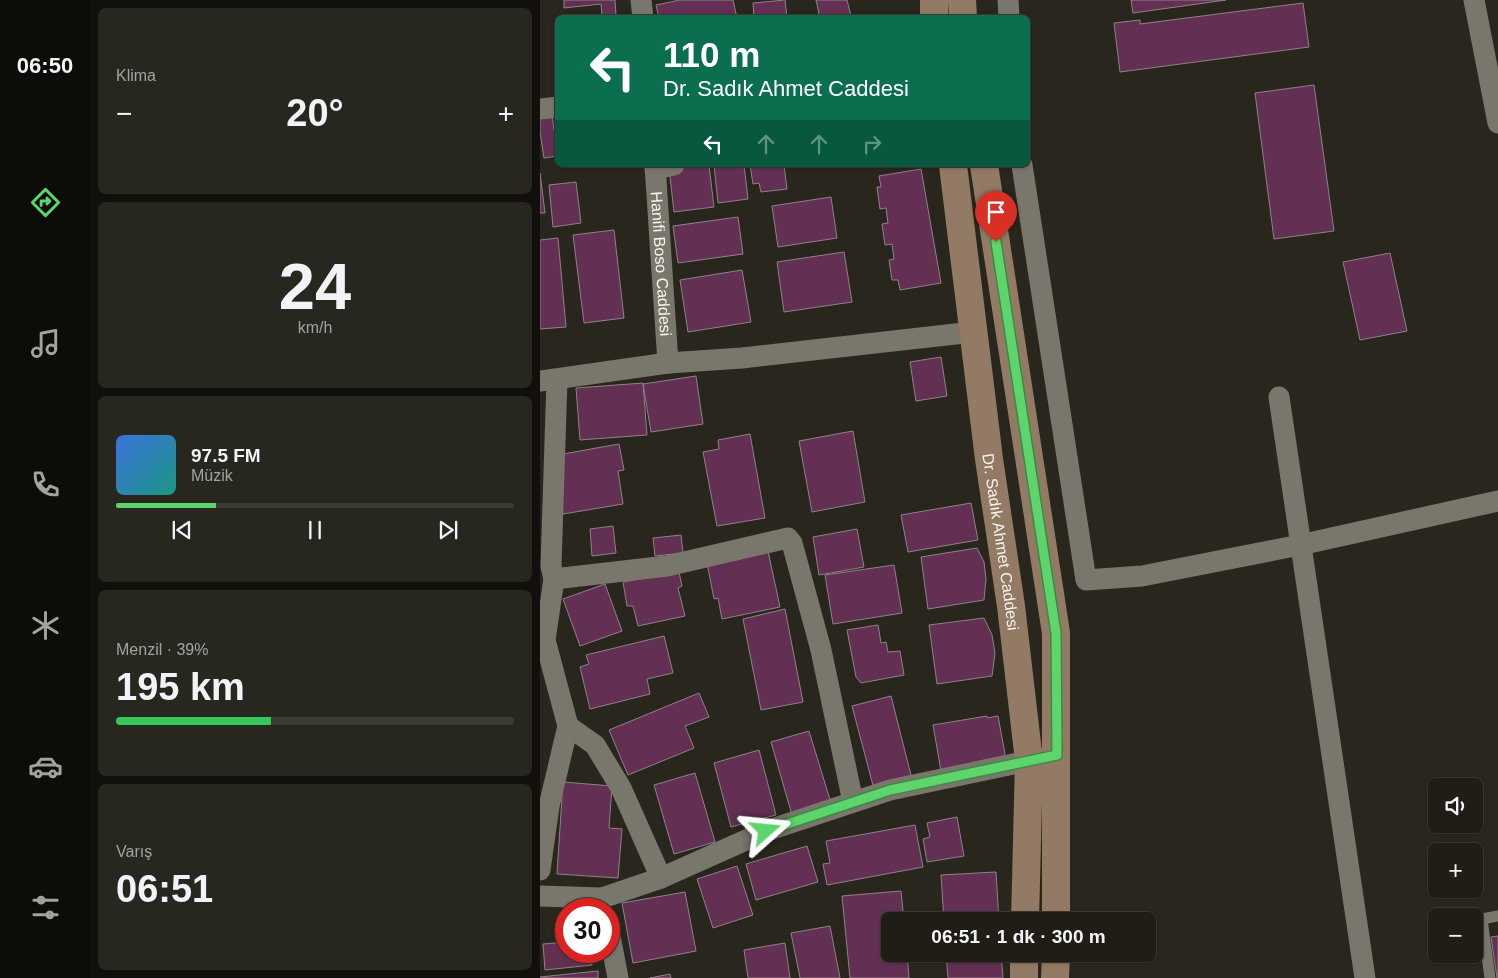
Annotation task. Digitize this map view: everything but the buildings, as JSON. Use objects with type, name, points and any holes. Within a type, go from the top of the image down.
[{"type":"street","points":[[641,0],[643,15]]},
{"type":"street","points":[[934,0],[934,15]]},
{"type":"street","points":[[962,0],[963,15]]},
{"type":"street","points":[[1008,0],[1009,15]]},
{"type":"street","points":[[1474,0],[1498,123]]},
{"type":"street","points":[[540,108],[555,107]]},
{"type":"street","name":"Hanifi Boso Caddesi","points":[[661,167],[668,363]]},
{"type":"street","name":"Dr. Sadık Ahmet Caddesi","points":[[953,167],[989,458],[1011,606],[1029,761],[1025,912]]},
{"type":"street","points":[[984,167],[1056,633],[1056,912]]},
{"type":"street","points":[[1022,167],[1086,580],[1142,576],[1300,546],[1498,501]]},
{"type":"street","points":[[540,870],[550,806],[568,726],[543,639],[554,579],[551,566],[549,381],[668,363],[742,358],[974,332]]},
{"type":"street","points":[[1279,397],[1365,978]]},
{"type":"street","points":[[554,579],[667,566],[788,538],[792,543],[821,650],[853,802]]},
{"type":"street","points":[[568,726],[595,745],[621,788],[661,878]]},
{"type":"street","points":[[615,898],[766,831],[890,790],[1057,755]]},
{"type":"street","points":[[540,896],[558,898]]},
{"type":"street","points":[[1024,962],[1024,978]]},
{"type":"street","points":[[1055,978],[1056,962]]},
{"type":"street","points":[[615,963],[618,978]]},
{"type":"lane","points":[[1490,978],[1482,919],[1498,916]]},
{"type":"route","points":[[766,831],[890,790],[1057,755],[1056,633],[996,242]]}]
